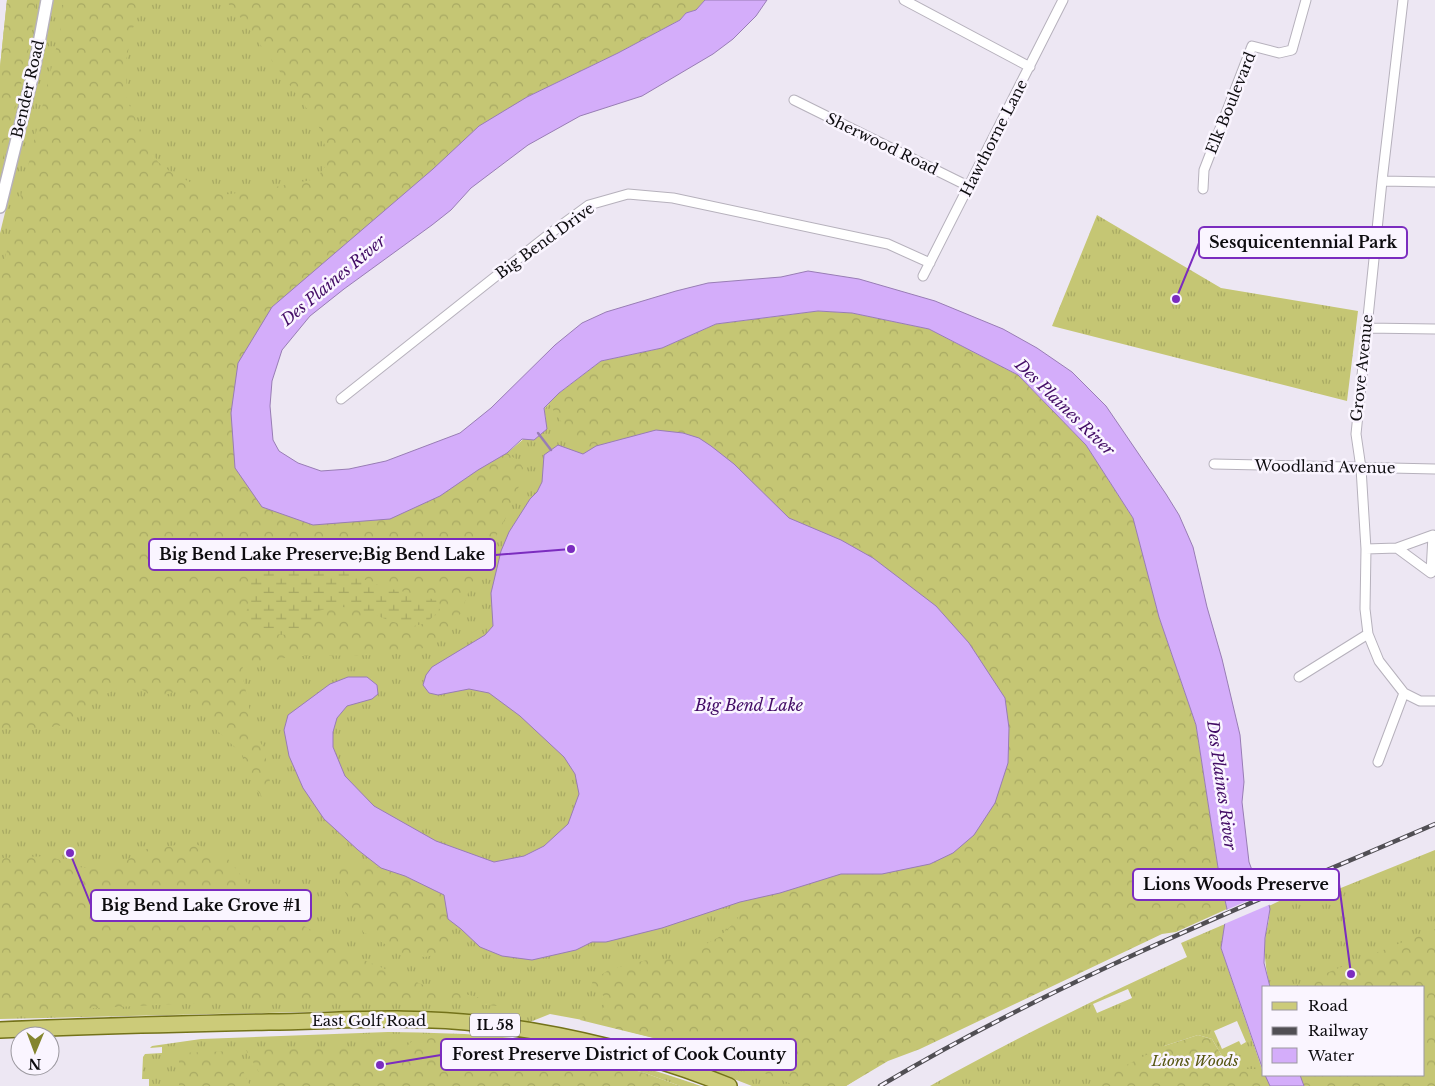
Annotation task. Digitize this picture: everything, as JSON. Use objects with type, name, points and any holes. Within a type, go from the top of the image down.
[{"type":"main road","name":"East Golf Road","points":[[0,1030],[155,1024],[405,1019],[483,1023],[544,1032],[590,1043],[664,1062],[729,1086]]},
{"type":"street","name":"Bender Road","points":[[0,207],[34,70],[47,0]]},
{"type":"street","points":[[904,0],[1030,66]]},
{"type":"street","name":"Hawthorne Lane","points":[[923,276],[1064,0]]},
{"type":"street","name":"Elk Boulevard","points":[[1203,189],[1204,170],[1252,46],[1279,53],[1292,50],[1306,0]]},
{"type":"street","name":"Grove Avenue","points":[[1403,0],[1356,434],[1361,468],[1366,549],[1365,609],[1368,634],[1379,661],[1404,693]]},
{"type":"street","name":"Sherwood Road","points":[[794,100],[970,187]]},
{"type":"street","points":[[1382,182],[1435,182]]},
{"type":"street","name":"Big Bend Drive","points":[[340,399],[548,235],[589,205],[628,194],[673,198],[888,244],[930,263]]},
{"type":"street","points":[[1366,328],[1435,329]]},
{"type":"street","name":"Woodland Avenue","points":[[1214,464],[1435,469]]},
{"type":"street","points":[[1366,549],[1397,548],[1433,535],[1431,573],[1397,548]]},
{"type":"street","points":[[1298,677],[1368,634]]},
{"type":"street","points":[[1378,762],[1404,693],[1420,701],[1435,700]]},
{"type":"green space","points":[[7,0],[41,0],[29,65],[0,182],[0,67]]},
{"type":"green space","points":[[7,0],[37,0],[26,65],[0,169],[0,67]]},
{"type":"green space","points":[[53,0],[705,0],[527,97],[272,307],[262,507],[507,453],[546,420],[544,409],[559,393],[1133,518],[1159,617],[1077,937],[846,1086],[752,1086],[695,1064],[700,1051],[588,1021],[550,1014],[530,1022],[472,1014],[347,1011],[0,1019],[0,233],[43,58]]},
{"type":"green space","points":[[64,0],[145,0],[133,28],[126,61],[127,100],[146,142],[158,162],[172,173],[208,191],[222,195],[316,179],[327,164],[325,146],[318,124],[241,18],[225,0],[705,0],[696,10],[686,13],[680,20],[618,53],[527,97],[479,126],[433,169],[272,307],[235,468],[262,507],[313,525],[478,470],[507,453],[520,462],[525,472],[505,519],[469,590],[461,613],[446,633],[433,644],[416,651],[384,655],[295,656],[260,663],[243,664],[242,673],[249,706],[250,727],[264,748],[272,793],[271,800],[265,801],[255,787],[242,754],[208,722],[201,704],[186,688],[165,695],[151,696],[140,688],[125,685],[102,696],[64,725],[31,730],[0,729],[0,276],[60,32]]},
{"type":"green space","points":[[1097,215],[1221,288],[1358,311],[1347,401],[1052,326]]},
{"type":"green space","points":[[818,311],[852,313],[929,329],[1018,375],[1086,445],[1133,518],[1159,617],[1196,725],[1219,874],[1227,909],[1176,932],[1162,934],[920,1049],[888,1061],[846,1086],[797,1086],[766,1074],[732,1051],[707,1045],[682,1045],[580,1020],[583,1016],[599,1012],[604,1006],[605,997],[593,988],[592,981],[610,969],[647,960],[678,959],[719,937],[736,921],[748,900],[841,874],[882,874],[930,864],[953,853],[911,586],[873,558],[841,540],[789,518],[734,464],[596,446],[590,449],[567,430],[549,404],[559,393],[601,361],[662,348],[716,324]]},
{"type":"green space","points":[[315,560],[386,588],[439,601],[440,610],[426,623],[414,626],[393,622],[368,612],[338,606],[318,611],[311,625],[298,633],[283,635],[252,630],[246,616],[251,581],[271,562]]},
{"type":"green space","points":[[193,843],[224,854],[252,889],[270,904],[297,922],[366,961],[433,989],[492,1001],[497,1006],[397,999],[176,1004],[0,1013],[0,858],[49,856],[79,867],[95,869],[122,863],[146,849]]},
{"type":"green space","points":[[1435,850],[1435,1086],[930,1086],[1057,1019],[1187,957],[1181,943],[1225,924],[1221,948],[1262,1069],[1262,1076],[1425,1076],[1425,986],[1270,986],[1265,953],[1269,906],[1306,888],[1311,900]],"holes":[[[1128,989],[1132,998],[1097,1013],[1093,1004]],[[1237,1021],[1246,1042],[1241,1045],[1239,1041],[1222,1049],[1214,1031]],[[1198,1035],[1212,1039],[1222,1056],[1225,1069],[1164,1046]]]},
{"type":"green space","points":[[347,865],[381,868],[405,876],[444,895],[450,936],[447,947],[438,954],[425,957],[405,955],[363,932],[340,881],[339,870]]},
{"type":"green space","points":[[1435,929],[1435,1086],[1304,1086],[1300,1076],[1425,1076],[1425,986],[1294,986]]},
{"type":"green space","points":[[388,1032],[478,1035],[532,1041],[618,1060],[701,1086],[680,1086],[645,1073],[568,1053],[668,1086],[149,1086],[149,1079],[142,1079],[143,1057],[145,1054],[162,1053],[162,1047],[150,1048],[152,1046],[201,1039]]},
{"type":"green space","name":"Lions Woods","points":[[1198,1035],[1212,1039],[1222,1056],[1225,1069],[1262,1069],[1262,1076],[1265,1076],[1270,1086],[1085,1086],[1164,1046]]},
{"type":"green space","points":[[437,1037],[471,1046],[485,1041],[568,1053],[645,1073],[680,1086],[267,1086],[246,1050],[407,1046],[412,1041]]},
{"type":"green space","points":[[234,1051],[250,1086],[179,1086],[179,1053]]},
{"type":"water","name":"Des Plaines River","points":[[705,0],[767,0],[756,16],[733,39],[713,54],[642,96],[580,116],[528,145],[471,188],[451,210],[432,225],[310,316],[282,350],[272,381],[270,406],[273,440],[279,451],[298,463],[321,471],[349,469],[386,461],[460,433],[491,408],[555,345],[582,323],[606,312],[708,283],[781,277],[808,271],[859,279],[935,301],[1003,329],[1037,348],[1072,372],[1106,406],[1179,515],[1193,547],[1240,735],[1244,782],[1242,802],[1249,862],[1256,881],[1266,893],[1270,909],[1265,938],[1264,963],[1270,986],[1262,986],[1262,1067],[1221,948],[1227,909],[1219,874],[1196,725],[1159,617],[1133,518],[1086,445],[1018,375],[929,329],[852,313],[818,311],[716,324],[662,348],[601,361],[559,393],[544,408],[547,429],[534,440],[522,439],[507,453],[440,496],[390,519],[313,525],[262,507],[235,468],[231,413],[238,363],[272,307],[433,169],[479,126],[527,97],[618,53],[680,20],[686,13],[696,10]]},
{"type":"water","name":"Big Bend Lake","points":[[656,430],[683,433],[699,438],[734,464],[789,518],[841,540],[873,558],[936,606],[969,643],[1005,698],[1009,728],[1008,763],[995,803],[974,835],[953,853],[930,864],[882,874],[841,874],[780,893],[740,902],[662,928],[606,942],[592,942],[576,950],[532,960],[502,956],[480,947],[448,919],[444,895],[405,876],[381,868],[324,819],[303,788],[289,756],[284,730],[288,715],[330,684],[348,677],[367,677],[377,685],[378,694],[372,699],[347,706],[337,718],[333,732],[333,747],[345,776],[374,806],[436,841],[494,862],[524,856],[544,846],[568,824],[579,794],[575,774],[564,757],[520,716],[489,693],[469,689],[438,695],[429,693],[423,685],[426,675],[432,667],[485,635],[493,626],[491,593],[501,551],[509,532],[542,482],[544,455],[558,445],[583,454],[596,446]]},
{"type":"water","points":[[1265,1076],[1300,1076],[1304,1086],[1270,1086]]},
{"type":"pier","points":[[1268,892],[1271,904],[1222,925],[1224,911]]},
{"type":"waterway","points":[[538,433],[551,450]]},
{"type":"railway","points":[[880,1086],[947,1048],[1083,978],[1223,915],[1435,824]]},
{"type":"place","name":"Sesquicentennial Park","points":[[1176,299]]},
{"type":"place","name":"Big Bend Lake Preserve;Big Bend Lake","points":[[571,549]]},
{"type":"place","name":"Big Bend Lake Grove #1","points":[[70,853]]},
{"type":"place","name":"Lions Woods Preserve","points":[[1351,974]]},
{"type":"place","name":"Forest Preserve District of Cook County","points":[[380,1065]]}]
